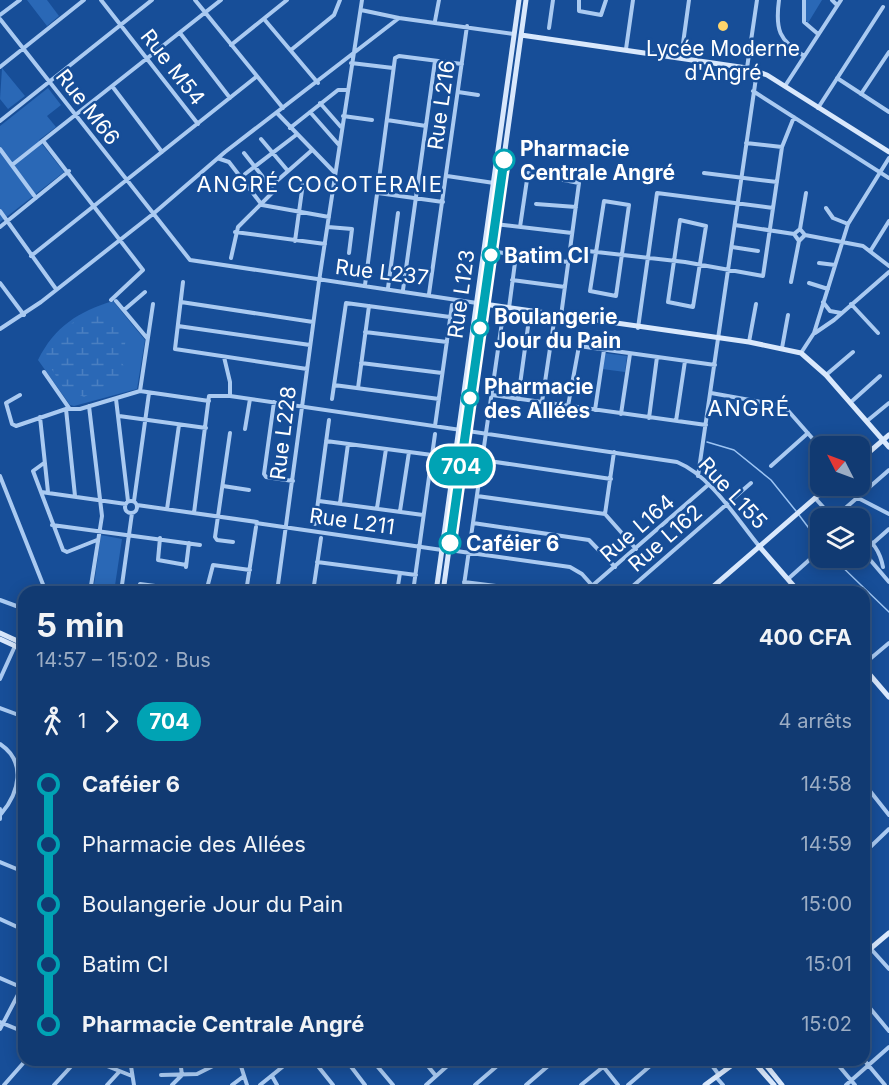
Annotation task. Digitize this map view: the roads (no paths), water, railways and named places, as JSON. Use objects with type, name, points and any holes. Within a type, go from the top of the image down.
[{"type":"main road","name":"Rue L123","points":[[443,586],[459,430],[519,0]]},
{"type":"main road","name":"Rue L123","points":[[437,586],[446,550],[466,431],[526,0]]},
{"type":"main road","points":[[514,34],[626,49],[757,71],[889,152]]},
{"type":"main road","points":[[484,304],[638,328],[749,342],[801,353],[826,375],[889,447]]},
{"type":"main road","points":[[870,451],[889,435]]},
{"type":"main road","points":[[714,586],[817,496]]},
{"type":"main road","name":"Rue L155","points":[[759,546],[793,586]]},
{"type":"main road","points":[[0,633],[18,641]]},
{"type":"main road","points":[[0,639],[18,647]]},
{"type":"main road","points":[[870,673],[889,697]]},
{"type":"main road","points":[[871,949],[889,933]]},
{"type":"main road","points":[[705,1085],[731,1066]]},
{"type":"main road","points":[[757,1066],[774,1085]]},
{"type":"main road","points":[[767,1066],[782,1085]]},
{"type":"street","points":[[0,17],[20,0]]},
{"type":"street","points":[[0,67],[84,0]]},
{"type":"street","name":"Rue M54","points":[[101,0],[198,124]]},
{"type":"street","points":[[0,121],[153,0]]},
{"type":"street","points":[[195,0],[283,108]]},
{"type":"street","points":[[12,165],[221,0]]},
{"type":"street","points":[[231,45],[287,0]]},
{"type":"street","points":[[291,51],[334,15],[340,0]]},
{"type":"street","name":"Rue L228","points":[[278,586],[319,279],[362,0]]},
{"type":"street","points":[[435,21],[438,0]]},
{"type":"street","points":[[549,28],[553,0]]},
{"type":"street","points":[[579,0],[579,11],[601,15],[606,0]]},
{"type":"street","points":[[626,49],[633,0]]},
{"type":"street","points":[[681,58],[689,0]]},
{"type":"street","points":[[747,68],[757,0]]},
{"type":"street","points":[[778,0],[780,35],[788,45],[804,56]]},
{"type":"street","points":[[804,0],[804,22],[819,34]]},
{"type":"street","points":[[832,0],[837,5]]},
{"type":"street","points":[[784,87],[841,0]]},
{"type":"street","points":[[818,108],[883,7]]},
{"type":"street","points":[[361,10],[399,18],[435,21],[514,34]]},
{"type":"street","name":"Rue M66","points":[[0,17],[153,214]]},
{"type":"street","points":[[0,329],[24,315],[153,214],[220,159],[225,152],[318,83],[399,18]]},
{"type":"street","points":[[264,19],[318,83]]},
{"type":"street","name":"Rue L216","points":[[429,294],[467,26]]},
{"type":"street","points":[[180,33],[231,98]]},
{"type":"street","points":[[861,94],[889,52]]},
{"type":"street","points":[[365,285],[395,58],[399,56],[462,64]]},
{"type":"street","points":[[403,290],[435,61]]},
{"type":"street","points":[[351,63],[393,68]]},
{"type":"street","points":[[698,476],[757,71]]},
{"type":"street","points":[[31,256],[256,77]]},
{"type":"street","points":[[837,78],[888,110]]},
{"type":"street","points":[[112,86],[162,152]]},
{"type":"street","points":[[290,128],[338,90],[347,90]]},
{"type":"street","points":[[753,91],[889,178]]},
{"type":"street","points":[[458,92],[478,95]]},
{"type":"street","points":[[320,103],[341,128]]},
{"type":"street","points":[[310,112],[339,145]]},
{"type":"street","points":[[277,113],[336,174]]},
{"type":"street","points":[[343,116],[372,120]]},
{"type":"street","points":[[570,249],[700,265],[763,276],[782,147],[794,117]]},
{"type":"street","points":[[387,120],[426,126]]},
{"type":"street","points":[[245,174],[296,135]]},
{"type":"street","points":[[261,139],[288,171]]},
{"type":"street","points":[[44,142],[121,239],[143,272],[113,300],[148,339]]},
{"type":"street","points":[[746,143],[782,147]]},
{"type":"street","points":[[0,150],[36,198]]},
{"type":"street","points":[[271,186],[311,150]]},
{"type":"street","points":[[231,258],[235,232],[274,191],[244,153]]},
{"type":"street","points":[[801,353],[814,333],[848,224],[889,158]]},
{"type":"street","points":[[220,159],[229,162],[260,204],[298,213],[329,217]]},
{"type":"street","points":[[0,227],[69,171]]},
{"type":"street","points":[[520,227],[528,173],[579,183],[565,288],[543,402]]},
{"type":"street","points":[[704,173],[777,182]]},
{"type":"street","points":[[447,176],[494,183]]},
{"type":"street","points":[[295,241],[303,183]]},
{"type":"street","points":[[378,193],[443,202]]},
{"type":"street","points":[[638,328],[657,193],[773,208]]},
{"type":"street","points":[[794,234],[800,229],[806,193]]},
{"type":"street","points":[[605,200],[629,205],[617,295],[592,293],[597,251],[605,200]]},
{"type":"street","points":[[536,204],[576,207]]},
{"type":"street","points":[[826,208],[833,218],[848,224]]},
{"type":"street","points":[[1,212],[56,289]]},
{"type":"street","points":[[388,288],[398,213]]},
{"type":"street","name":"Rue L237","points":[[153,214],[190,260],[403,290],[477,303]]},
{"type":"street","points":[[680,220],[706,225],[700,265],[694,305],[678,305],[668,302],[680,220]]},
{"type":"street","points":[[871,250],[889,221]]},
{"type":"street","points":[[495,224],[572,233]]},
{"type":"street","points":[[735,225],[794,234],[799,241]]},
{"type":"street","points":[[328,227],[352,229],[350,253]]},
{"type":"street","points":[[800,229],[805,235],[842,241],[871,250],[889,266]]},
{"type":"street","points":[[235,232],[325,244]]},
{"type":"street","points":[[791,282],[799,241],[805,235]]},
{"type":"street","points":[[732,247],[758,251]]},
{"type":"street","points":[[491,251],[568,262]]},
{"type":"street","points":[[464,586],[485,434],[516,255]]},
{"type":"street","points":[[819,263],[835,265]]},
{"type":"street","points":[[814,333],[834,320],[889,272]]},
{"type":"street","points":[[512,280],[565,288]]},
{"type":"street","points":[[183,282],[175,349],[307,369]]},
{"type":"street","points":[[0,283],[24,315]]},
{"type":"street","points":[[809,283],[828,289]]},
{"type":"street","points":[[124,310],[146,292]]},
{"type":"street","points":[[181,302],[313,322]]},
{"type":"street","points":[[823,302],[832,312],[834,320]]},
{"type":"street","points":[[140,392],[153,304]]},
{"type":"street","points":[[332,399],[345,304],[450,317]]},
{"type":"street","points":[[749,342],[756,304]]},
{"type":"street","points":[[851,304],[878,333]]},
{"type":"street","points":[[435,426],[452,305]]},
{"type":"street","points":[[358,388],[369,306]]},
{"type":"street","points":[[518,399],[530,312]]},
{"type":"street","points":[[820,312],[842,313]]},
{"type":"street","points":[[782,348],[788,315]]},
{"type":"street","points":[[178,326],[310,345]]},
{"type":"street","points":[[365,332],[447,342]]},
{"type":"street","points":[[568,406],[577,347],[715,365]]},
{"type":"street","points":[[595,410],[604,350]]},
{"type":"street","points":[[826,375],[854,352]]},
{"type":"street","points":[[621,414],[630,354]]},
{"type":"street","points":[[194,513],[209,396],[230,396],[230,382],[224,357]]},
{"type":"street","points":[[649,418],[657,357]]},
{"type":"street","points":[[676,421],[685,361]]},
{"type":"street","points":[[361,363],[442,373]]},
{"type":"street","points":[[44,372],[67,408],[75,496]]},
{"type":"street","points":[[851,402],[880,376]]},
{"type":"street","points":[[334,385],[439,399]]},
{"type":"street","points":[[20,394],[6,403],[12,423],[16,426],[67,408],[89,406],[140,392],[209,401]]},
{"type":"street","points":[[132,513],[126,510],[131,503],[149,393]]},
{"type":"street","points":[[711,393],[780,404],[789,410],[811,436]]},
{"type":"street","points":[[492,395],[706,425]]},
{"type":"street","name":"Rue L155","points":[[230,396],[677,462],[708,485],[759,546]]},
{"type":"street","points":[[116,399],[132,513],[122,586]]},
{"type":"street","points":[[245,429],[250,399]]},
{"type":"street","points":[[274,402],[264,474],[266,477],[292,481]]},
{"type":"street","points":[[867,421],[889,403]]},
{"type":"street","points":[[89,406],[101,500],[91,586]]},
{"type":"street","points":[[119,416],[206,428]]},
{"type":"street","points":[[40,417],[48,492]]},
{"type":"street","points":[[315,524],[329,420]]},
{"type":"street","points":[[167,509],[179,425]]},
{"type":"street","points":[[230,433],[216,539],[233,542]]},
{"type":"street","points":[[771,466],[808,433]]},
{"type":"street","points":[[414,586],[435,434]]},
{"type":"street","points":[[326,441],[432,455]]},
{"type":"street","points":[[340,503],[348,444]]},
{"type":"street","points":[[377,508],[386,449]]},
{"type":"street","points":[[400,512],[409,452]]},
{"type":"street","points":[[605,514],[614,452]]},
{"type":"street","points":[[482,460],[611,479]]},
{"type":"street","points":[[44,463],[33,469],[52,525],[65,552],[97,540]]},
{"type":"street","points":[[846,508],[889,470]]},
{"type":"street","points":[[0,476],[44,586]]},
{"type":"street","name":"Rue L162","points":[[633,586],[751,483]]},
{"type":"street","name":"Rue L164","points":[[592,586],[708,485]]},
{"type":"street","points":[[224,486],[249,490]]},
{"type":"street","name":"Rue L211","points":[[41,492],[570,567],[582,574],[592,586]]},
{"type":"street","points":[[477,496],[605,514],[636,549]]},
{"type":"street","points":[[858,497],[889,514]]},
{"type":"street","points":[[815,498],[824,508]]},
{"type":"street","points":[[319,501],[423,515]]},
{"type":"street","points":[[473,523],[589,540],[615,567]]},
{"type":"street","points":[[247,586],[256,524]]},
{"type":"street","points":[[52,525],[200,544]]},
{"type":"street","points":[[870,545],[889,529]]},
{"type":"street","points":[[160,538],[158,560],[186,566],[189,543]]},
{"type":"street","points":[[314,586],[321,538]]},
{"type":"street","points":[[870,541],[880,555],[883,567]]},
{"type":"street","points":[[787,579],[810,559]]},
{"type":"street","points":[[870,560],[889,582]]},
{"type":"street","points":[[317,562],[416,575]]},
{"type":"street","points":[[206,586],[213,566],[249,570]]},
{"type":"street","points":[[398,586],[400,573]]},
{"type":"street","points":[[464,582],[496,586]]},
{"type":"street","points":[[139,586],[141,584],[154,586]]},
{"type":"street","points":[[0,600],[18,608]]},
{"type":"street","points":[[870,660],[889,642]]},
{"type":"street","points":[[0,679],[15,646]]},
{"type":"street","points":[[0,708],[18,715]]},
{"type":"street","points":[[0,744],[15,762],[18,779],[12,799],[0,814]]},
{"type":"street","points":[[870,794],[889,815]]},
{"type":"street","points":[[870,847],[889,830]]},
{"type":"street","points":[[0,862],[18,870]]},
{"type":"street","points":[[0,919],[18,927]]},
{"type":"street","points":[[871,949],[889,969]]},
{"type":"street","points":[[0,978],[18,985]]},
{"type":"street","points":[[0,1029],[18,996]]},
{"type":"street","points":[[870,1008],[889,1031]]},
{"type":"street","points":[[2,1023],[18,1030]]},
{"type":"street","points":[[870,1064],[889,1047]]},
{"type":"street","points":[[4,1085],[21,1066]]},
{"type":"street","points":[[54,1085],[71,1066]]},
{"type":"street","points":[[106,1066],[132,1076]]},
{"type":"street","points":[[131,1066],[134,1085]]},
{"type":"street","points":[[181,1066],[182,1075]]},
{"type":"street","points":[[161,1075],[197,1074],[212,1066]]},
{"type":"street","points":[[241,1066],[248,1085]]},
{"type":"street","points":[[260,1085],[284,1066]]},
{"type":"street","points":[[318,1066],[333,1085]]},
{"type":"street","points":[[351,1066],[365,1085]]},
{"type":"street","points":[[377,1066],[393,1085]]},
{"type":"street","points":[[428,1066],[436,1076]]},
{"type":"street","points":[[426,1085],[447,1066]]},
{"type":"street","points":[[475,1085],[497,1066]]},
{"type":"street","points":[[526,1085],[548,1066]]},
{"type":"street","points":[[581,1085],[598,1066]]},
{"type":"street","points":[[603,1066],[618,1085]]},
{"type":"street","points":[[628,1085],[650,1066]]},
{"type":"street","points":[[712,1066],[723,1085]]},
{"type":"street","points":[[839,1066],[855,1085]]},
{"type":"street","points":[[846,1085],[868,1066],[885,1085]]},
{"type":"street","points":[[107,1085],[119,1072]]},
{"type":"street","points":[[172,1085],[182,1075]]},
{"type":"street","points":[[232,1085],[244,1076]]},
{"type":"street","points":[[272,1076],[277,1085]]},
{"type":"waterway","points":[[707,442],[734,450],[771,480],[796,511]]},
{"type":"waterway","points":[[799,515],[810,530]]},
{"type":"waterway","points":[[843,568],[862,586]]},
{"type":"waterway","points":[[870,594],[889,612]]},
{"type":"place","name":"Lycée Moderne d'Angré","points":[[723,26]]},
{"type":"place","name":"Pharmacie Centrale Angré","points":[[504,160]]},
{"type":"place","name":"Batim CI","points":[[491,255]]},
{"type":"place","name":"Boulangerie Jour du Pain","points":[[480,328]]},
{"type":"place","name":"Pharmacie des Allées","points":[[470,398]]},
{"type":"place","name":"Caféier 6","points":[[450,543]]},
{"type":"district","name":"ANGRÉ COCOTERAIE","points":[[320,184]]},
{"type":"district","name":"ANGRÉ","points":[[749,408]]}]
